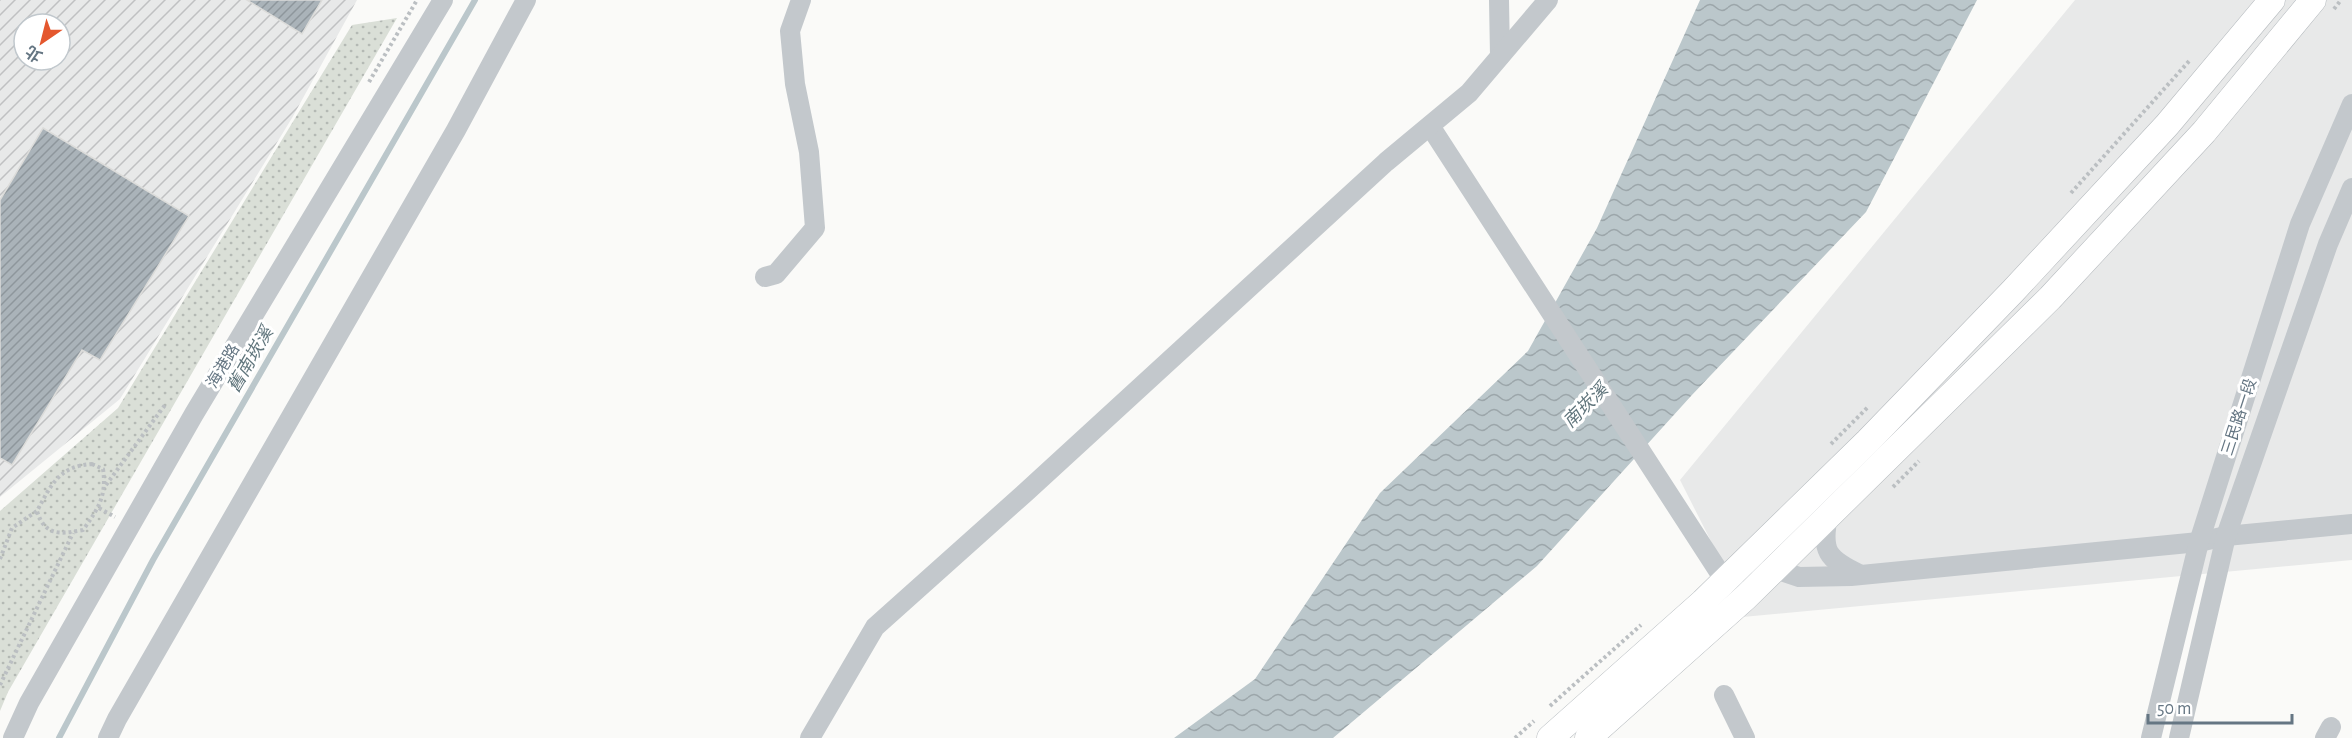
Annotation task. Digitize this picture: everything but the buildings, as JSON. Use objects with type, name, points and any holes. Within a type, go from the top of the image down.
[{"type":"main road","points":[[1544,727],[1725,581],[1868,441],[2021,282],[2167,125],[2272,0]]},
{"type":"main road","points":[[1588,738],[1746,597],[2050,298],[2204,132],[2313,0]]},
{"type":"street","name":"海港路","points":[[14,738],[29,703],[194,414],[443,0]]},
{"type":"street","points":[[108,738],[117,718],[456,130],[526,0]]},
{"type":"street","points":[[765,277],[776,274],[815,228],[809,152],[795,84],[790,32],[801,0]]},
{"type":"street","points":[[1499,0],[1500,56]]},
{"type":"street","points":[[810,738],[875,627],[1386,162],[1469,93],[1548,0]]},
{"type":"street","name":"三民路一段","points":[[2151,738],[2199,542],[2300,224],[2352,104]]},
{"type":"street","points":[[1430,126],[1725,581],[1746,597]]},
{"type":"street","name":"三民路一段","points":[[2179,738],[2226,536],[2328,244],[2352,188]]},
{"type":"street","points":[[1828,516],[1824,537],[1827,549],[1838,564],[1861,575]]},
{"type":"street","points":[[1725,581],[1775,569],[1799,577],[1861,575],[2199,542],[2226,536],[2352,524]]},
{"type":"street","points":[[1724,694],[1745,738]]},
{"type":"path","points":[[2065,200],[2192,57]]},
{"type":"path","points":[[1825,450],[1873,401]]},
{"type":"path","points":[[37,511],[41,523],[53,532],[65,534],[83,530],[99,508],[106,486],[165,405]]},
{"type":"path","points":[[0,559],[12,528],[37,511],[53,482],[76,465],[92,464],[103,469],[106,486]]},
{"type":"path","points":[[99,508],[119,519]]},
{"type":"path","points":[[0,685],[73,532]]},
{"type":"path","points":[[1546,709],[1649,617]]},
{"type":"path","points":[[1515,738],[1544,727]]},
{"type":"shaded area","points":[[0,0],[357,0],[292,118],[120,399],[0,497]]},
{"type":"shaded area","points":[[2075,0],[2352,0],[2352,560],[1732,618],[1719,557],[1680,480]]},
{"type":"shaded area","points":[[397,18],[8,692],[0,711],[0,511],[118,408],[352,25]]},
{"type":"water","name":"南崁溪","points":[[1700,0],[1977,0],[1866,212],[1691,396],[1537,566],[1333,738],[1174,738],[1255,679],[1380,493],[1528,351],[1597,228]]},
{"type":"waterway","name":"舊南崁溪","points":[[59,738],[153,560],[475,0]]}]
